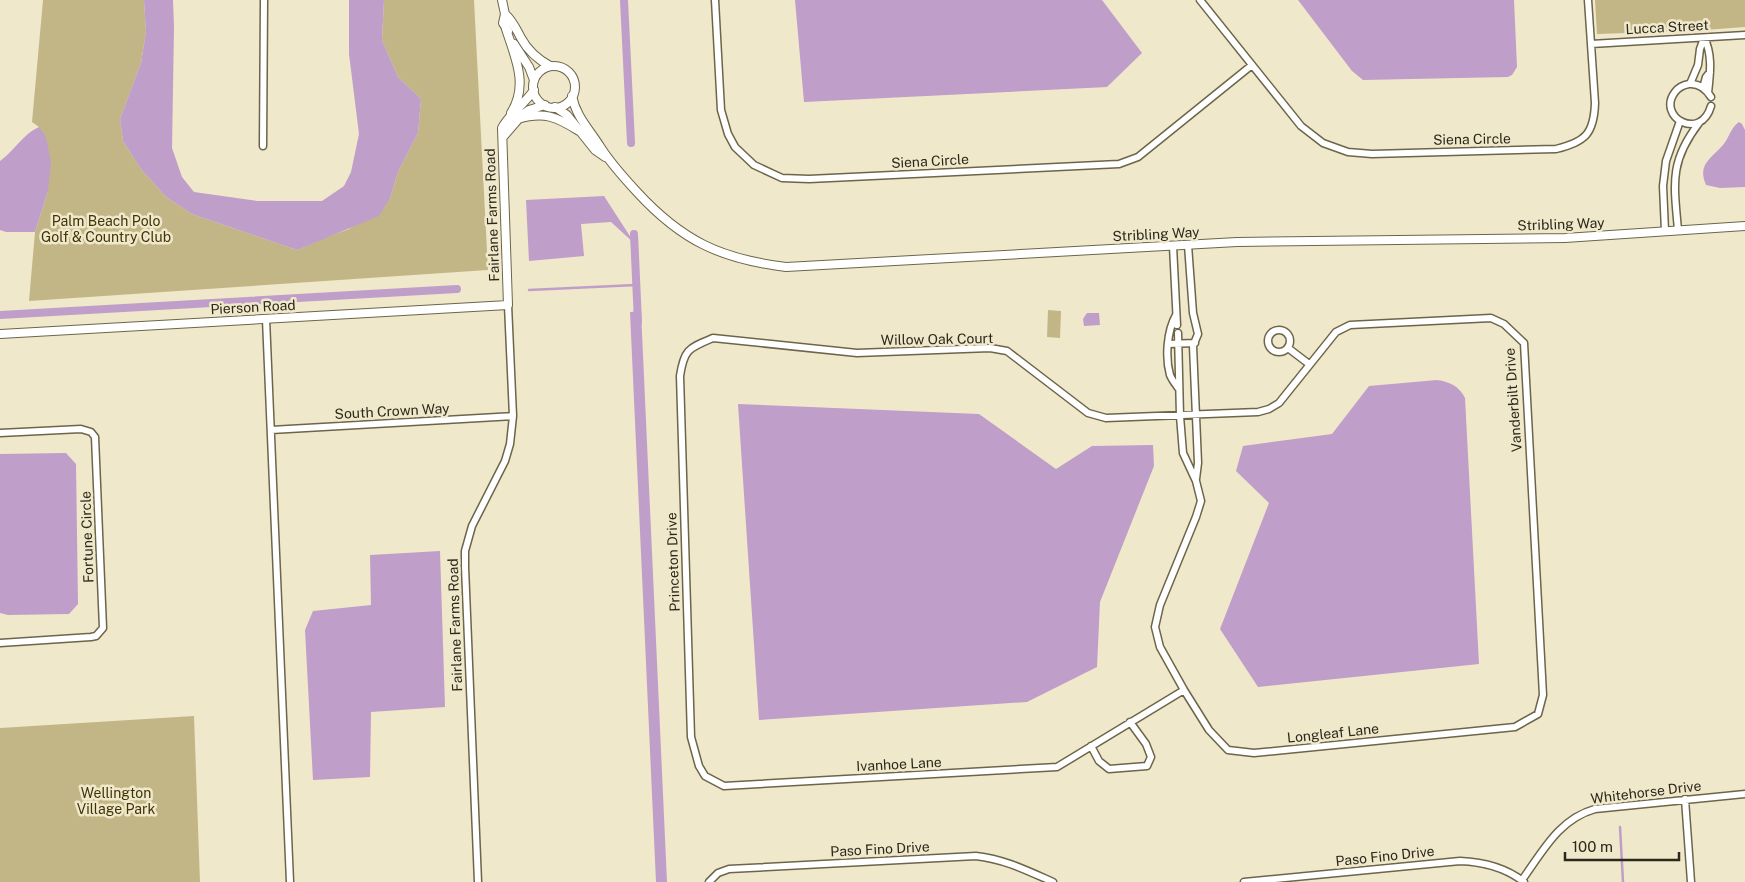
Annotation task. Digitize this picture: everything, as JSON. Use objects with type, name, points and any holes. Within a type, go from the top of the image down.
[{"type":"street","points":[[263,146],[264,0]]},
{"type":"street","points":[[502,0],[506,14],[529,51],[550,66]]},
{"type":"street","name":"Siena Circle","points":[[715,0],[720,110],[728,134],[735,147],[754,165],[782,178],[818,179],[1119,164],[1138,157],[1252,66]]},
{"type":"street","name":"Siena Circle","points":[[1200,0],[1301,126],[1323,143],[1348,152],[1372,154],[1556,149],[1574,145],[1586,136],[1594,119],[1595,102],[1588,0]]},
{"type":"street","points":[[506,14],[504,23],[521,79],[518,101],[510,115]]},
{"type":"street","points":[[506,29],[529,67],[534,80],[536,97],[545,105],[555,107],[566,103],[572,96],[574,86],[572,76],[565,69],[550,66],[541,70],[534,80]]},
{"type":"street","name":"Lucca Street","points":[[1591,44],[1745,35]]},
{"type":"street","points":[[1704,38],[1709,48],[1710,72],[1707,93],[1690,84],[1678,88],[1671,99],[1672,112],[1680,122],[1693,124],[1706,118],[1712,106]]},
{"type":"street","points":[[1690,84],[1698,66],[1700,49],[1704,38]]},
{"type":"street","name":"Fairlane Farms Road","points":[[478,882],[465,574],[466,551],[472,526],[505,461],[510,444],[514,416],[502,128],[510,115],[521,107],[534,90]]},
{"type":"street","name":"Stribling Way","points":[[572,96],[580,119],[607,158],[654,211],[678,231],[703,246],[731,257],[758,264],[786,267],[833,265],[1236,242],[1565,238],[1745,226]]},
{"type":"street","name":"Fairlane Farms Road","points":[[503,136],[529,110],[545,105]]},
{"type":"street","name":"Stribling Way","points":[[555,107],[567,115],[595,150],[607,158]]},
{"type":"street","points":[[518,119],[531,115],[550,116],[581,132]]},
{"type":"street","points":[[1665,231],[1663,186],[1666,161],[1680,122]]},
{"type":"street","points":[[1678,230],[1674,176],[1681,151],[1700,122]]},
{"type":"street","points":[[1173,246],[1177,325]]},
{"type":"street","points":[[1188,246],[1193,314],[1198,334],[1193,346],[1194,415],[1198,464],[1196,481]]},
{"type":"street","name":"Pierson Road","points":[[0,334],[508,306]]},
{"type":"street","points":[[1176,315],[1170,325],[1168,344],[1170,376],[1179,390]]},
{"type":"street","name":"Vanderbilt Drive","points":[[1194,415],[1258,412],[1269,409],[1279,403],[1336,332],[1350,325],[1491,318],[1504,324],[1524,343],[1543,696],[1538,714],[1516,727]]},
{"type":"street","points":[[266,319],[290,882]]},
{"type":"street","points":[[1178,333],[1183,453],[1196,481]]},
{"type":"street","name":"Willow Oak Court","points":[[691,348],[713,338],[856,353],[990,348],[1007,351],[1088,413],[1106,418],[1194,415]]},
{"type":"street","points":[[1168,344],[1194,343]]},
{"type":"street","name":"Princeton Drive","points":[[691,348],[682,360],[680,376],[690,737],[699,766],[705,776]]},
{"type":"street","points":[[1288,348],[1309,364]]},
{"type":"street","name":"South Crown Way","points":[[271,430],[514,416]]},
{"type":"street","name":"Fortune Circle","points":[[0,433],[81,429],[91,432],[95,437],[103,628],[96,636],[90,637],[0,642]]},
{"type":"street","name":"Longleaf Lane","points":[[1196,481],[1201,501],[1160,605],[1155,627],[1160,647],[1184,690],[1209,730],[1228,750],[1254,753],[1516,727]]},
{"type":"street","name":"Ivanhoe Lane","points":[[705,776],[724,786],[1057,767],[1184,690]]},
{"type":"street","points":[[1091,746],[1099,761],[1109,769],[1147,766],[1151,757],[1146,744],[1130,722]]},
{"type":"street","name":"Whitehorse Drive","points":[[1523,881],[1559,830],[1580,814],[1595,809],[1745,794]]},
{"type":"street","points":[[1684,800],[1690,882]]},
{"type":"street","name":"Paso Fino Drive","points":[[709,882],[718,873],[729,869],[976,856],[1002,860],[1053,882]]},
{"type":"street","name":"Paso Fino Drive","points":[[1244,882],[1460,861],[1473,861],[1492,865],[1511,873],[1523,881]]},
{"type":"green space","name":"Palm Beach Polo Golf & Country Club","points":[[43,0],[144,0],[146,32],[141,63],[120,119],[123,141],[141,169],[166,197],[192,214],[297,250],[349,229],[390,198],[398,172],[418,133],[421,99],[398,77],[382,40],[384,0],[474,0],[488,270],[29,301],[35,232],[48,191],[39,127],[32,122]]},
{"type":"green space","points":[[1595,0],[1745,0],[1745,27],[1597,34]]},
{"type":"green space","points":[[1048,310],[1061,311],[1060,338],[1047,337]]},
{"type":"green space","name":"Wellington Village Park","points":[[194,716],[200,882],[0,882],[0,728]]},
{"type":"shaded area","points":[[144,0],[173,0],[172,148],[182,177],[194,192],[257,201],[322,201],[344,186],[351,172],[359,134],[349,54],[349,0],[384,0],[382,40],[398,77],[421,99],[418,133],[398,172],[390,198],[379,216],[297,250],[192,214],[166,197],[141,169],[123,141],[120,119],[141,63],[146,32]]},
{"type":"shaded area","points":[[795,0],[1102,0],[1142,53],[1107,87],[804,102]]},
{"type":"shaded area","points":[[1298,0],[1514,0],[1517,67],[1512,75],[1508,77],[1363,80],[1352,71]]},
{"type":"shaded area","points":[[1739,122],[1745,130],[1745,187],[1720,188],[1706,185],[1703,172],[1704,167]]},
{"type":"shaded area","points":[[39,127],[46,137],[51,163],[48,191],[35,232],[6,232],[0,230],[0,161],[28,134]]},
{"type":"shaded area","points":[[604,196],[635,244],[611,222],[581,224],[584,256],[529,261],[526,200]]},
{"type":"shaded area","points":[[641,311],[667,882],[656,882],[630,312]]},
{"type":"shaded area","points":[[1087,313],[1099,313],[1100,325],[1084,326],[1083,319]]},
{"type":"shaded area","points":[[1437,380],[1454,385],[1465,398],[1479,664],[1258,687],[1220,629],[1269,503],[1236,471],[1243,446],[1332,434],[1369,386]]},
{"type":"shaded area","points":[[738,404],[979,414],[1056,469],[1092,446],[1153,445],[1154,466],[1100,602],[1097,667],[1027,702],[759,720]]},
{"type":"shaded area","points":[[66,453],[76,464],[78,604],[69,614],[8,615],[0,613],[0,454]]},
{"type":"shaded area","points":[[440,551],[445,707],[371,712],[370,777],[313,780],[305,630],[313,611],[371,605],[370,555]]},
{"type":"waterway","points":[[624,0],[631,143]]},
{"type":"waterway","points":[[634,234],[638,322]]},
{"type":"waterway","points":[[529,290],[636,285]]},
{"type":"waterway","points":[[0,315],[457,289]]},
{"type":"waterway","points":[[1620,827],[1623,882]]}]
